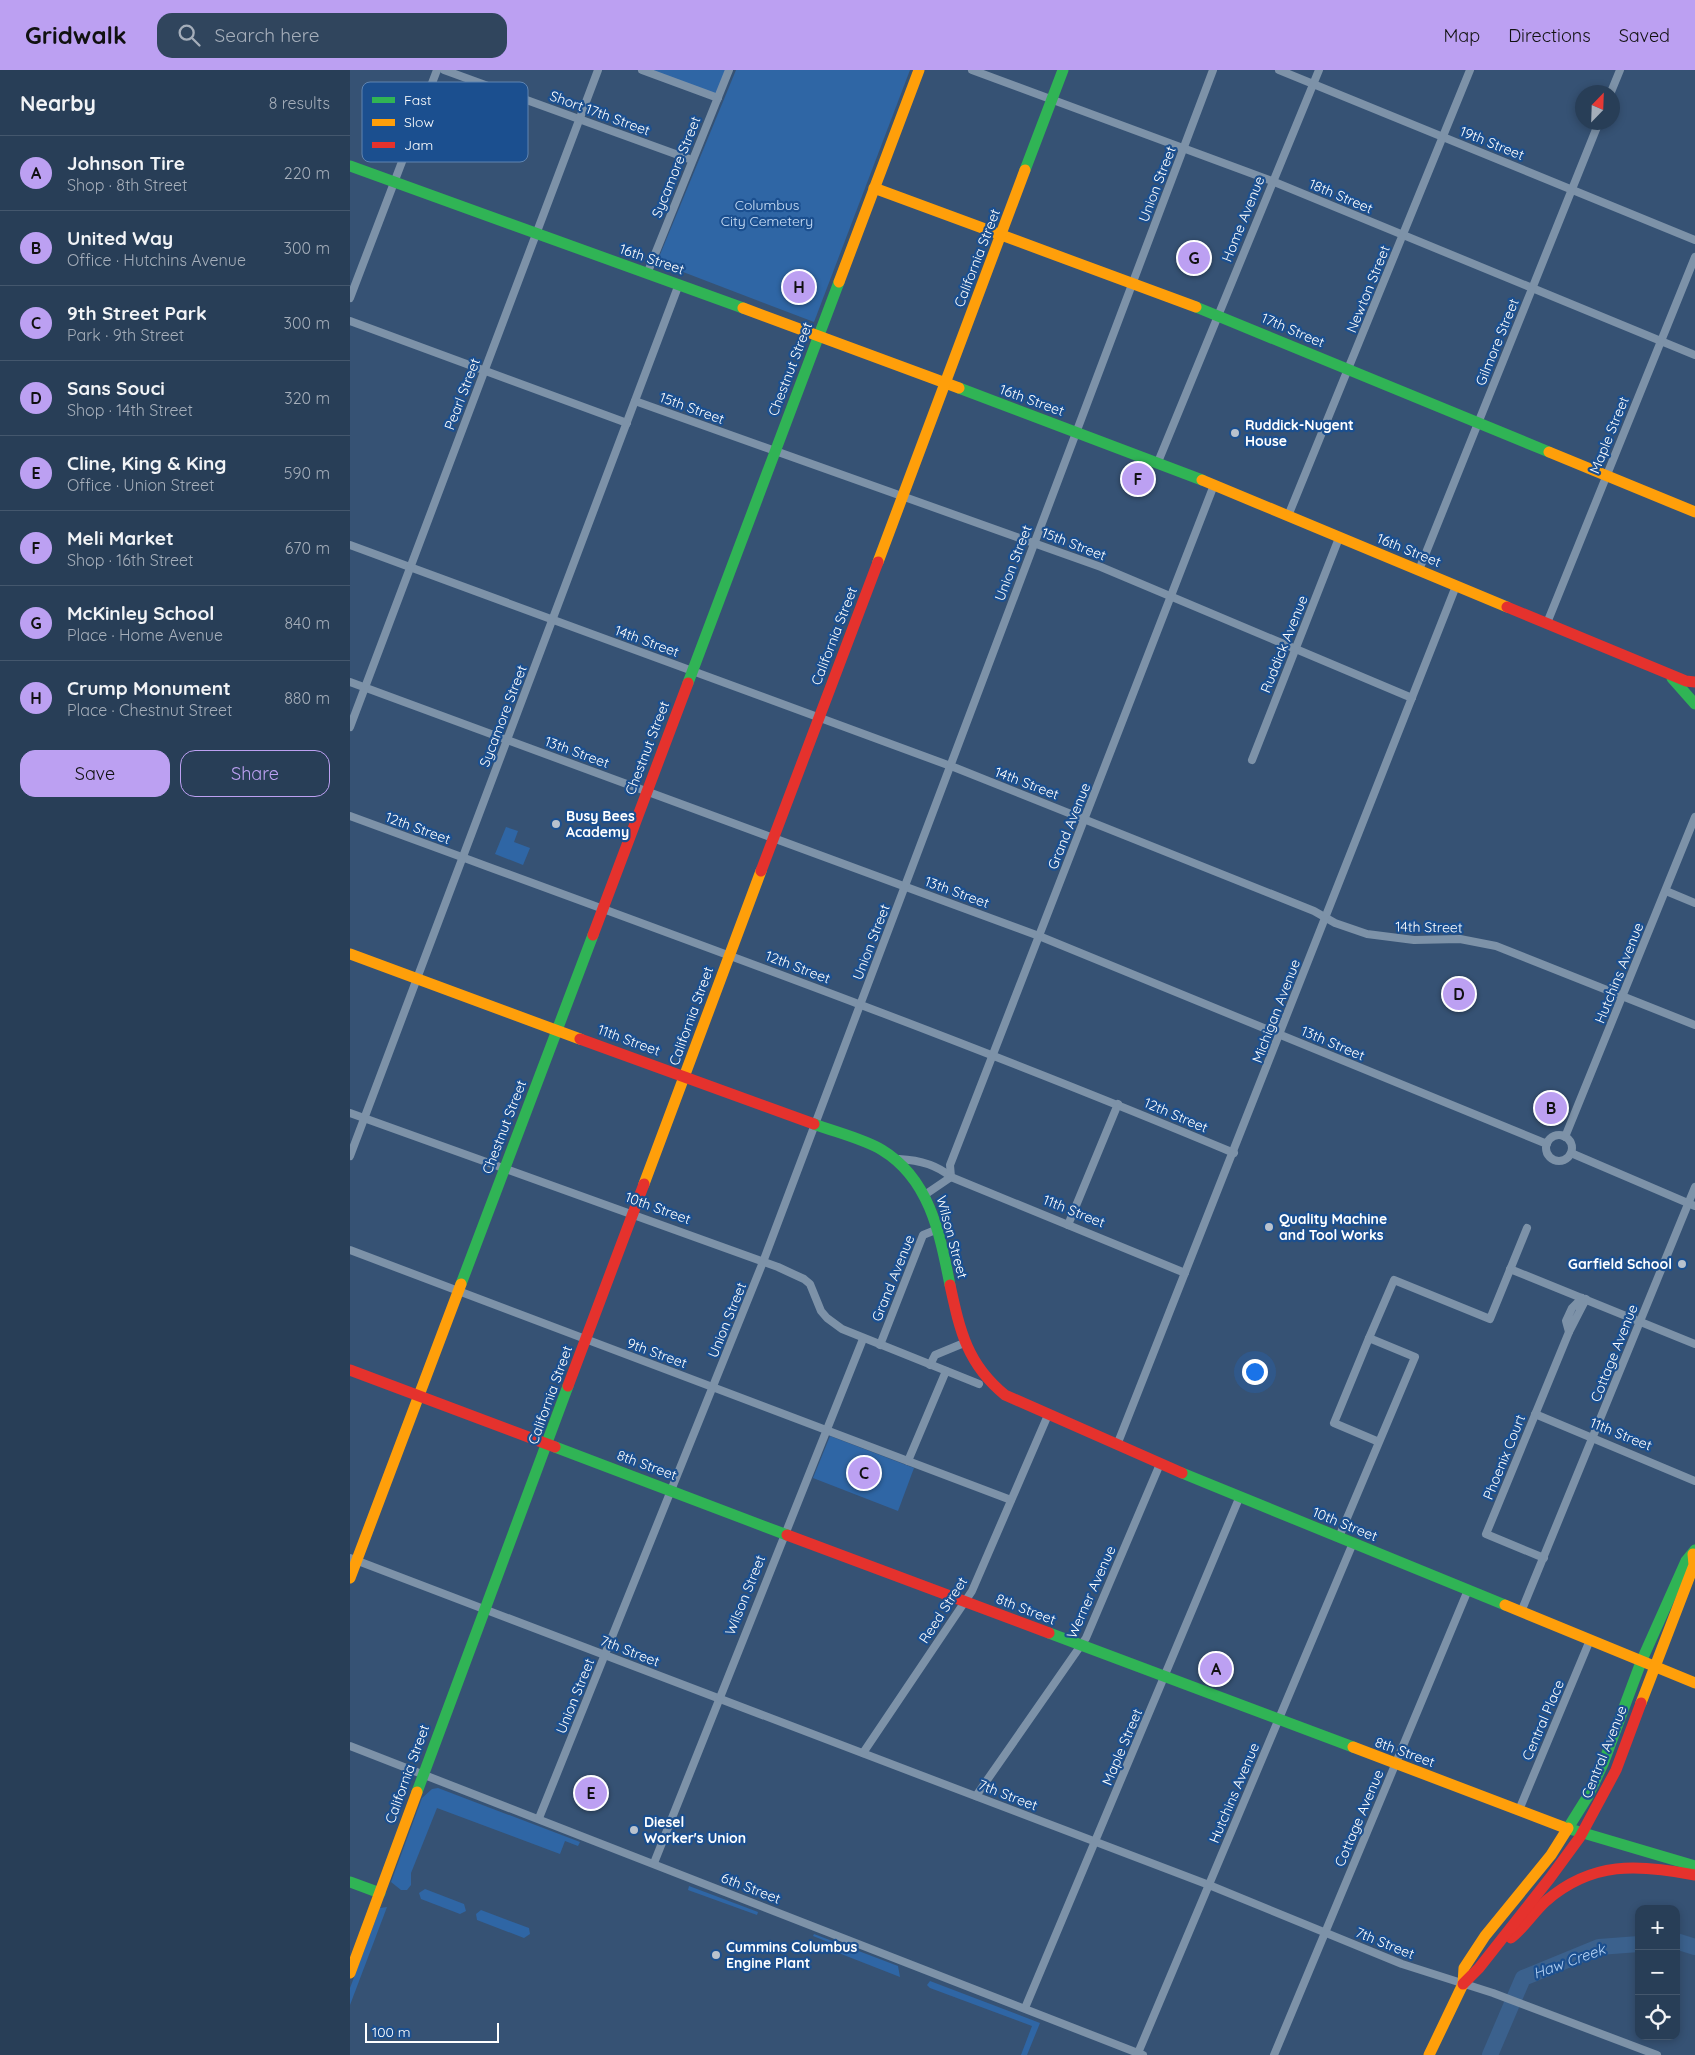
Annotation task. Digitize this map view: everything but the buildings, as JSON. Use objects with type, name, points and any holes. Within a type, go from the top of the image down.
[{"type":"street","points":[[432,82],[437,70]]},
{"type":"street","name":"Short 17th Street","points":[[444,70],[477,82]]},
{"type":"street","name":"Pearl Street","points":[[350,727],[598,70]]},
{"type":"street","points":[[642,70],[718,98]]},
{"type":"street","name":"Sycamore Street","points":[[647,274],[729,70]]},
{"type":"street","name":"Chestnut Street","points":[[350,1578],[353,1559],[459,1292],[919,70]]},
{"type":"street","name":"18th Street","points":[[972,70],[1272,181],[1695,355]]},
{"type":"street","name":"California Street","points":[[350,1973],[632,1215],[1063,70]]},
{"type":"street","name":"Union Street","points":[[539,1818],[764,1262],[1213,70]]},
{"type":"street","name":"19th Street","points":[[1279,70],[1695,240]]},
{"type":"street","name":"Home Avenue","points":[[1158,462],[1319,70]]},
{"type":"street","name":"Newton Street","points":[[1288,516],[1404,236],[1470,70]]},
{"type":"street","points":[[1614,85],[1620,70]]},
{"type":"street","name":"Short 17th Street","points":[[528,100],[692,160]]},
{"type":"street","name":"Gilmore Street","points":[[1419,570],[1596,130]]},
{"type":"street","points":[[350,298],[402,162]]},
{"type":"street","name":"16th Street","points":[[350,166],[536,235],[679,284],[1158,462],[1667,673],[1695,682]]},
{"type":"street","name":"17th Street","points":[[874,188],[1218,314],[1695,512]]},
{"type":"street","name":"Maple Street","points":[[1548,623],[1695,257]]},
{"type":"street","name":"Sycamore Street","points":[[350,1156],[679,284]]},
{"type":"street","points":[[350,321],[484,372],[627,423]]},
{"type":"street","name":"15th Street","points":[[635,401],[1034,542],[1170,596],[1412,698]]},
{"type":"street","name":"Grand Avenue","points":[[950,1177],[950,1165],[1214,485]]},
{"type":"street","name":"Ruddick Avenue","points":[[1252,760],[1339,538]]},
{"type":"street","name":"14th Street","points":[[350,545],[950,766],[1314,911],[1326,919],[1367,934],[1391,939],[1474,940],[1496,946],[1695,1025]]},
{"type":"street","name":"Michigan Avenue","points":[[1117,1445],[1234,1153],[1456,586]]},
{"type":"street","points":[[1667,673],[1685,690],[1695,704]]},
{"type":"street","name":"13th Street","points":[[350,682],[647,790],[1038,936],[1547,1144]]},
{"type":"street","name":"12th Street","points":[[350,816],[860,1004],[1118,1104],[1234,1153]]},
{"type":"street","name":"Hutchins Avenue","points":[[1565,1137],[1624,996],[1695,817]]},
{"type":"street","points":[[1666,891],[1695,903]]},
{"type":"street","name":"11th Street","points":[[350,954],[881,1149],[899,1159],[915,1160],[941,1169],[950,1177],[1186,1273]]},
{"type":"street","points":[[1068,1225],[1118,1104]]},
{"type":"street","name":"10th Street","points":[[350,1113],[804,1278],[810,1284],[827,1318],[863,1339],[946,1371],[984,1383],[1048,1415],[1160,1464],[1695,1683]]},
{"type":"street","points":[[1565,1137],[1571,1143],[1571,1153],[1564,1160],[1556,1161],[1549,1156],[1547,1144],[1552,1138],[1565,1137]]},
{"type":"street","points":[[1571,1153],[1692,1204]]},
{"type":"street","name":"Wilson Street","points":[[899,1159],[926,1194],[938,1229],[964,1343],[984,1383]]},
{"type":"street","points":[[926,1194],[950,1177]]},
{"type":"street","name":"Cottage Avenue","points":[[1521,1612],[1641,1321],[1692,1204],[1695,1187]]},
{"type":"street","points":[[1378,1442],[1334,1424],[1394,1280],[1490,1319],[1527,1228]]},
{"type":"street","name":"Grand Avenue","points":[[880,1345],[923,1235],[938,1229]]},
{"type":"street","name":"9th Street","points":[[350,1250],[1011,1500]]},
{"type":"street","points":[[1510,1269],[1695,1344]]},
{"type":"street","name":"Phoenix Court","points":[[1544,1558],[1486,1534],[1570,1332],[1566,1321],[1572,1308],[1584,1298]]},
{"type":"street","points":[[1339,1538],[1415,1357],[1370,1338]]},
{"type":"street","name":"Wilson Street","points":[[654,1863],[863,1339]]},
{"type":"street","points":[[930,1365],[935,1355],[964,1343]]},
{"type":"street","name":"8th Street","points":[[350,1370],[1583,1834],[1695,1866]]},
{"type":"street","points":[[908,1462],[946,1371]]},
{"type":"street","name":"11th Street","points":[[1535,1414],[1695,1481]]},
{"type":"street","name":"Reed Street","points":[[863,1753],[972,1591],[1048,1415]]},
{"type":"street","name":"Werner Avenue","points":[[976,1796],[1081,1646],[1160,1464]]},
{"type":"street","name":"Maple Street","points":[[1025,2008],[1240,1496]]},
{"type":"street","name":"Hutchins Avenue","points":[[1141,2054],[1209,1885],[1353,1543]]},
{"type":"street","name":"Central Avenue","points":[[1429,2055],[1463,1984],[1464,1968],[1485,1936],[1546,1861],[1596,1780],[1641,1662],[1686,1561],[1694,1552]]},
{"type":"street","name":"Central Avenue","points":[[1463,1984],[1476,1974],[1499,1942],[1550,1880],[1583,1834],[1613,1778],[1694,1566],[1694,1552]]},
{"type":"street","name":"7th Street","points":[[353,1559],[1209,1885],[1402,1964],[1492,1993],[1657,2055]]},
{"type":"street","name":"Cottage Avenue","points":[[1274,2055],[1468,1590]]},
{"type":"street","name":"Central Place","points":[[1518,1810],[1590,1640]]},
{"type":"street","name":"6th Street","points":[[350,1746],[1141,2054]]},
{"type":"street","points":[[1499,1942],[1516,1934],[1544,1903],[1563,1886],[1584,1875],[1608,1868],[1633,1866],[1662,1868],[1695,1875]]},
{"type":"street","points":[[350,1882],[380,1893]]},
{"type":"green space","points":[[648,70],[729,70],[718,98]]},
{"type":"green space","name":"Columbus City Cemetery","points":[[736,70],[910,70],[814,322],[657,262]]},
{"type":"green space","points":[[506,827],[518,831],[514,842],[530,848],[523,865],[495,854]]},
{"type":"green space","points":[[830,1436],[914,1468],[898,1511],[813,1478]]},
{"type":"green space","points":[[438,1788],[580,1842],[578,1846],[565,1841],[560,1854],[437,1808],[411,1873],[411,1885],[407,1890],[401,1890],[391,1882],[422,1798],[432,1789]]},
{"type":"green space","points":[[689,1886],[758,1912],[757,1915],[688,1890]]},
{"type":"green space","points":[[425,1889],[464,1904],[466,1911],[460,1914],[421,1899],[419,1893]]},
{"type":"green space","points":[[387,1907],[350,2005],[350,1988],[380,1908]]},
{"type":"green space","points":[[481,1910],[529,1928],[530,1934],[524,1938],[477,1920],[476,1914]]},
{"type":"green space","points":[[814,1934],[898,1966],[900,1977],[831,1950],[833,1944],[813,1936]]},
{"type":"green space","points":[[930,1981],[1040,2023],[1027,2055],[1021,2055],[1032,2026],[930,1988],[927,1985]]},
{"type":"waterway","name":"Haw Creek","points":[[1680,1942],[1695,1947]]},
{"type":"waterway","name":"Haw Creek","points":[[1490,2055],[1523,1978],[1599,1947],[1635,1944]]},
{"type":"traffic: fast","points":[[1025,170],[1063,70]]},
{"type":"traffic: fast","points":[[350,166],[743,308]]},
{"type":"traffic: fast","points":[[688,683],[839,282]]},
{"type":"traffic: fast","points":[[1196,307],[1549,452]]},
{"type":"traffic: fast","points":[[959,388],[1202,480]]},
{"type":"traffic: fast","points":[[1672,678],[1695,704]]},
{"type":"traffic: fast","points":[[461,1284],[593,935]]},
{"type":"traffic: fast","points":[[814,1124],[875,1146],[898,1162],[911,1176],[922,1192],[937,1228],[950,1285]]},
{"type":"traffic: fast","points":[[417,1792],[568,1386]]},
{"type":"traffic: fast","points":[[555,1447],[787,1535]]},
{"type":"traffic: fast","points":[[1182,1473],[1505,1605]]},
{"type":"traffic: fast","points":[[1568,1828],[1588,1796],[1603,1764],[1641,1662],[1686,1561],[1695,1550]]},
{"type":"traffic: fast","points":[[1049,1633],[1353,1747]]},
{"type":"traffic: fast","points":[[1563,1827],[1695,1866]]},
{"type":"traffic: fast","points":[[350,1882],[380,1893]]},
{"type":"traffic: slow","points":[[839,282],[919,70]]},
{"type":"traffic: slow","points":[[878,562],[1025,170]]},
{"type":"traffic: slow","points":[[874,188],[1196,307]]},
{"type":"traffic: slow","points":[[743,308],[959,388]]},
{"type":"traffic: slow","points":[[1549,452],[1695,512]]},
{"type":"traffic: slow","points":[[1202,480],[1507,607]]},
{"type":"traffic: slow","points":[[644,1184],[761,871]]},
{"type":"traffic: slow","points":[[350,954],[580,1039]]},
{"type":"traffic: slow","points":[[350,1578],[461,1284]]},
{"type":"traffic: slow","points":[[1641,1703],[1694,1565],[1693,1554]]},
{"type":"traffic: slow","points":[[1505,1605],[1695,1683]]},
{"type":"traffic: slow","points":[[1353,1747],[1563,1827]]},
{"type":"traffic: slow","points":[[350,1973],[417,1792]]},
{"type":"traffic: slow","points":[[1429,2055],[1463,1984],[1464,1968],[1485,1936],[1551,1855],[1568,1828]]},
{"type":"traffic: jam","points":[[761,871],[878,562]]},
{"type":"traffic: jam","points":[[1507,607],[1686,681],[1695,682]]},
{"type":"traffic: jam","points":[[593,935],[688,683]]},
{"type":"traffic: jam","points":[[580,1039],[814,1124]]},
{"type":"traffic: jam","points":[[568,1386],[644,1184]]},
{"type":"traffic: jam","points":[[950,1285],[957,1317],[967,1346],[982,1371],[1005,1395],[1182,1473]]},
{"type":"traffic: jam","points":[[350,1370],[555,1447]]},
{"type":"traffic: jam","points":[[787,1535],[1049,1633]]},
{"type":"traffic: jam","points":[[1463,1984],[1479,1968],[1580,1837],[1616,1770],[1641,1703]]},
{"type":"traffic: jam","points":[[1511,1938],[1546,1901],[1563,1888],[1598,1872],[1635,1868],[1674,1871],[1695,1875]]},
{"type":"place","name":"McKinley School","points":[[1194,258]]},
{"type":"place","name":"Crump Monument","points":[[799,287]]},
{"type":"place","name":"Ruddick-Nugent House","points":[[1235,433]]},
{"type":"place","name":"Meli Market","points":[[1138,479]]},
{"type":"place","name":"Busy Bees Academy","points":[[556,824]]},
{"type":"place","name":"Sans Souci","points":[[1459,994]]},
{"type":"place","name":"United Way","points":[[1551,1108]]},
{"type":"place","name":"Quality Machine and Tool Works","points":[[1269,1227]]},
{"type":"place","name":"Garfield School","points":[[1682,1264]]},
{"type":"place","name":"9th Street Park","points":[[864,1473]]},
{"type":"place","name":"Johnson Tire","points":[[1216,1669]]},
{"type":"place","name":"Cline, King & King","points":[[591,1793]]},
{"type":"place","name":"Diesel Worker's Union","points":[[634,1830]]},
{"type":"place","name":"Cummins Columbus Engine Plant","points":[[716,1955]]}]
